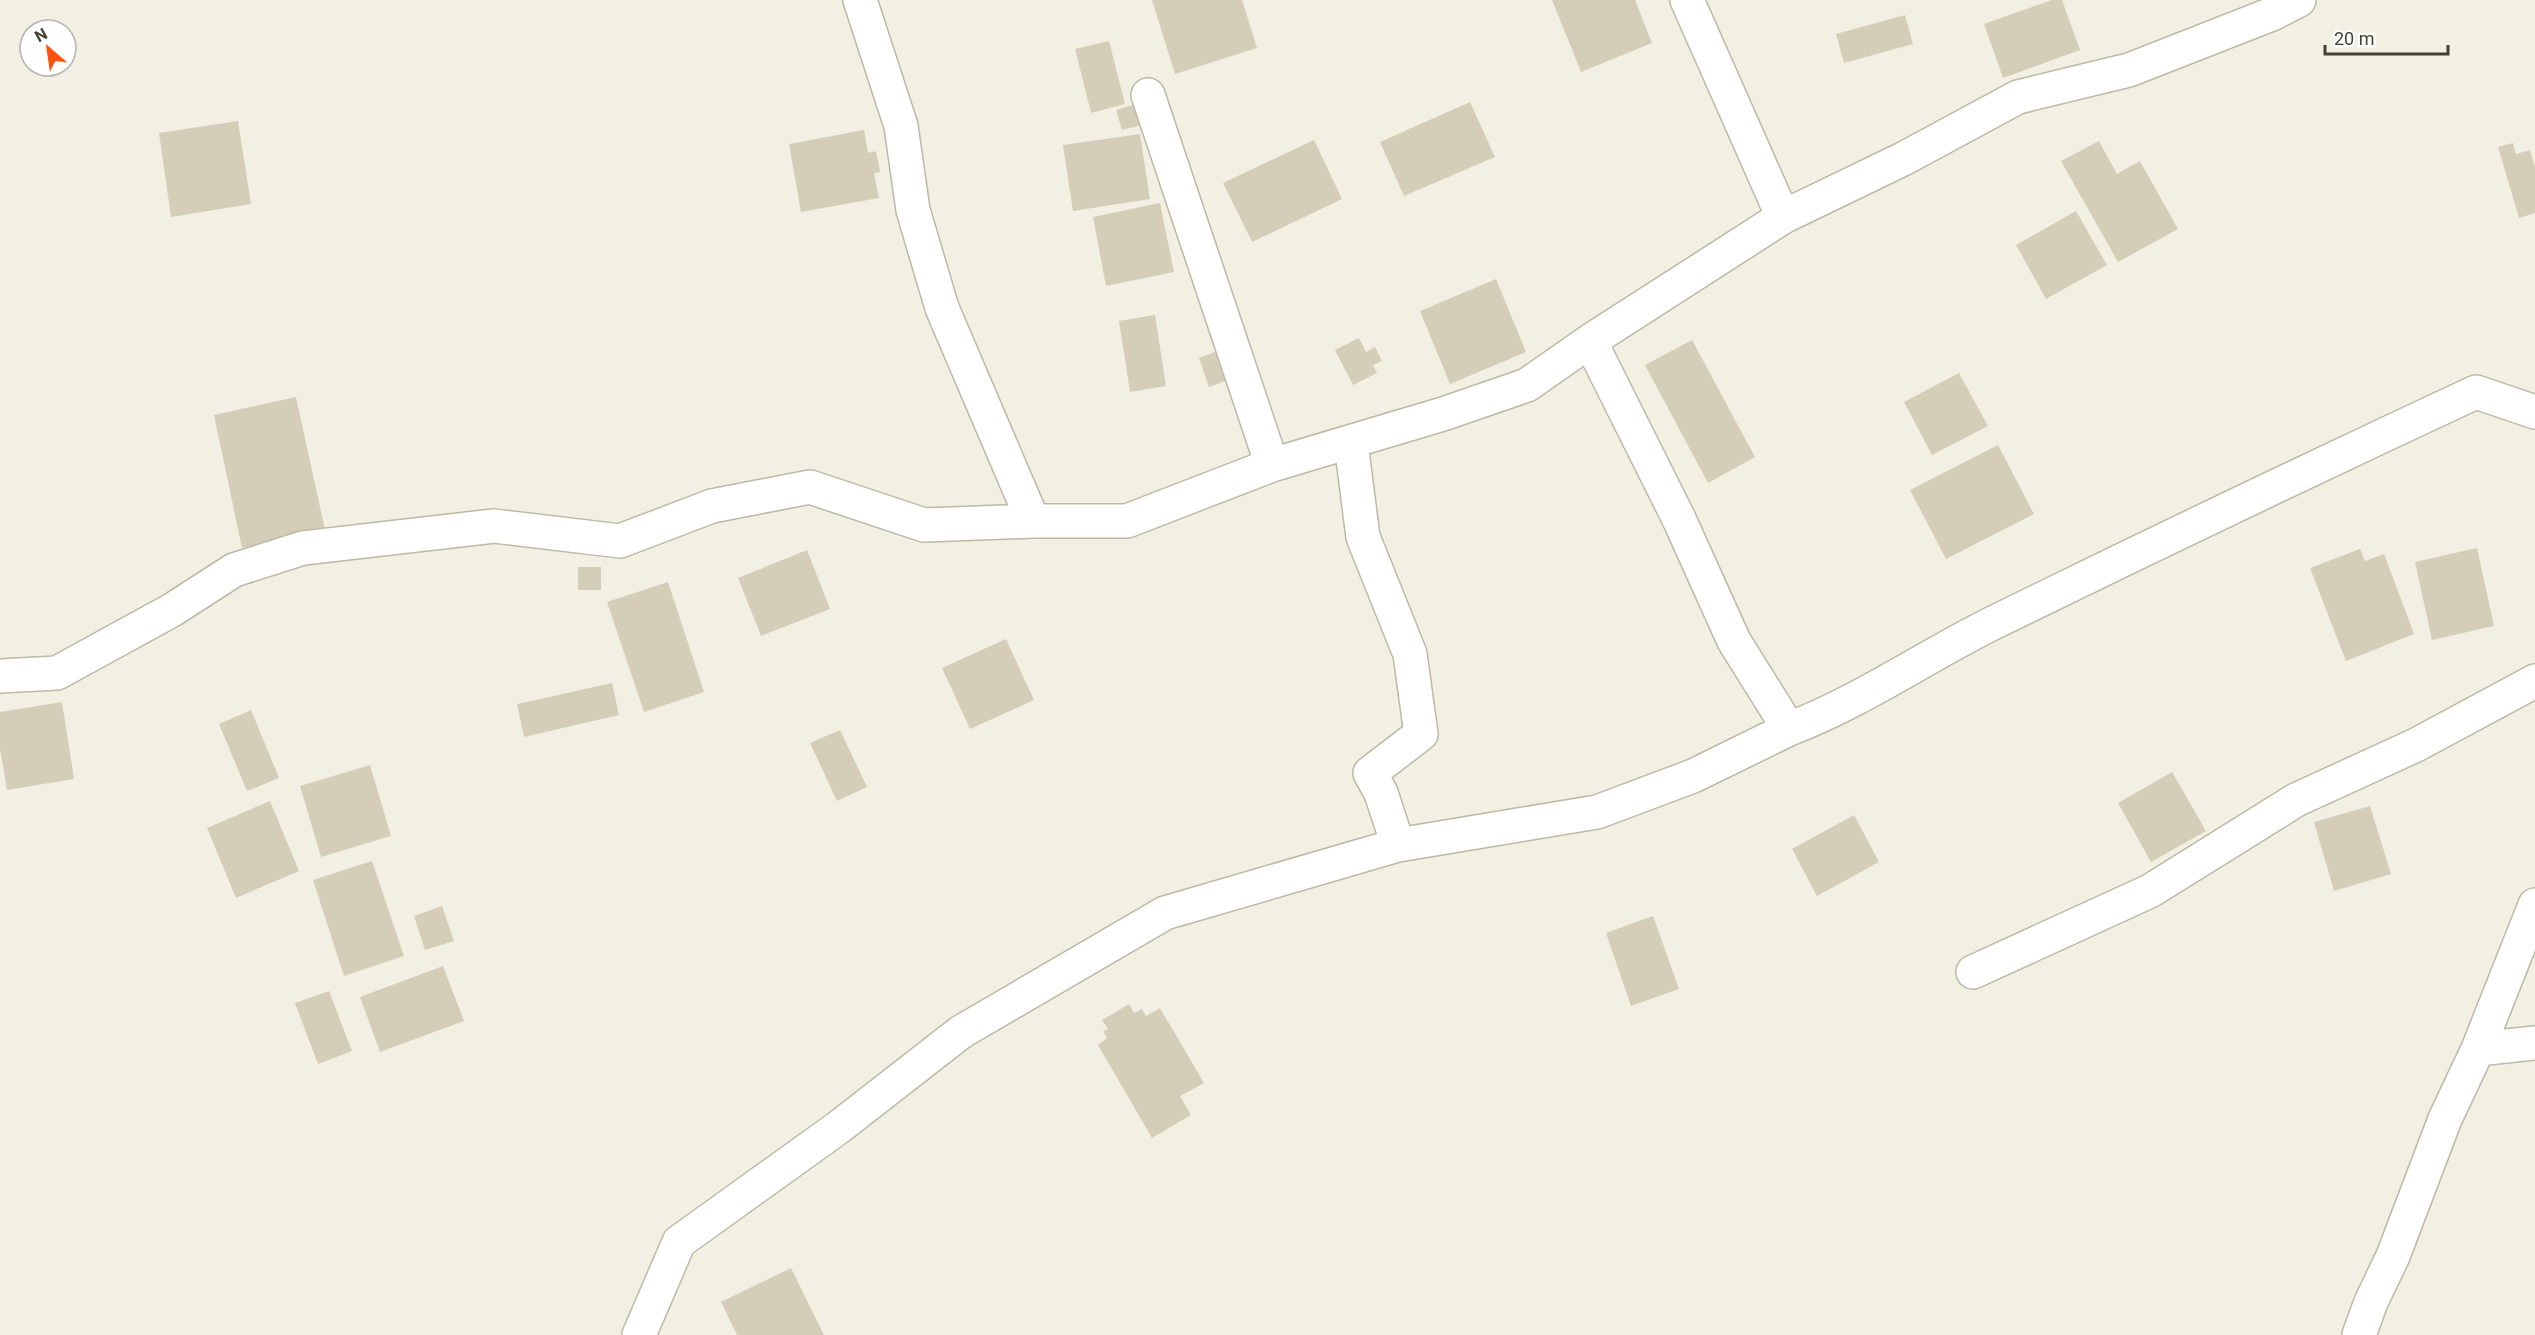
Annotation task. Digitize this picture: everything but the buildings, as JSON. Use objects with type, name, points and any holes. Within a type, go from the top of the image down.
[{"type":"street","points":[[860,0],[901,126],[913,210],[942,308],[1033,521]]},
{"type":"street","points":[[1688,0],[1783,217]]},
{"type":"street","points":[[0,676],[57,673],[172,610],[234,570],[303,548],[494,526],[620,541],[711,506],[810,487],[924,525],[1033,521],[1127,521],[1272,465],[1351,443],[1527,385],[1590,341],[1783,217],[1903,159],[2018,97],[2128,70],[2272,14],[2299,0]]},
{"type":"street","points":[[1148,95],[1272,465]]},
{"type":"street","points":[[1590,341],[1679,519],[1734,641],[1790,729]]},
{"type":"street","points":[[639,1335],[679,1242],[839,1126],[961,1032],[1164,913],[1398,845],[1597,812],[1694,776],[1790,729],[1826,715],[1982,628],[2228,507],[2476,392],[2535,412]]},
{"type":"street","points":[[1351,443],[1363,537],[1410,654],[1421,734],[1370,773],[1381,793],[1398,845]]},
{"type":"street","points":[[1973,972],[2150,891],[2296,800],[2416,745],[2535,681]]},
{"type":"street","points":[[2359,1335],[2371,1302],[2393,1256],[2445,1119],[2478,1049],[2535,905]]},
{"type":"street","points":[[2478,1049],[2535,1043]]}]
